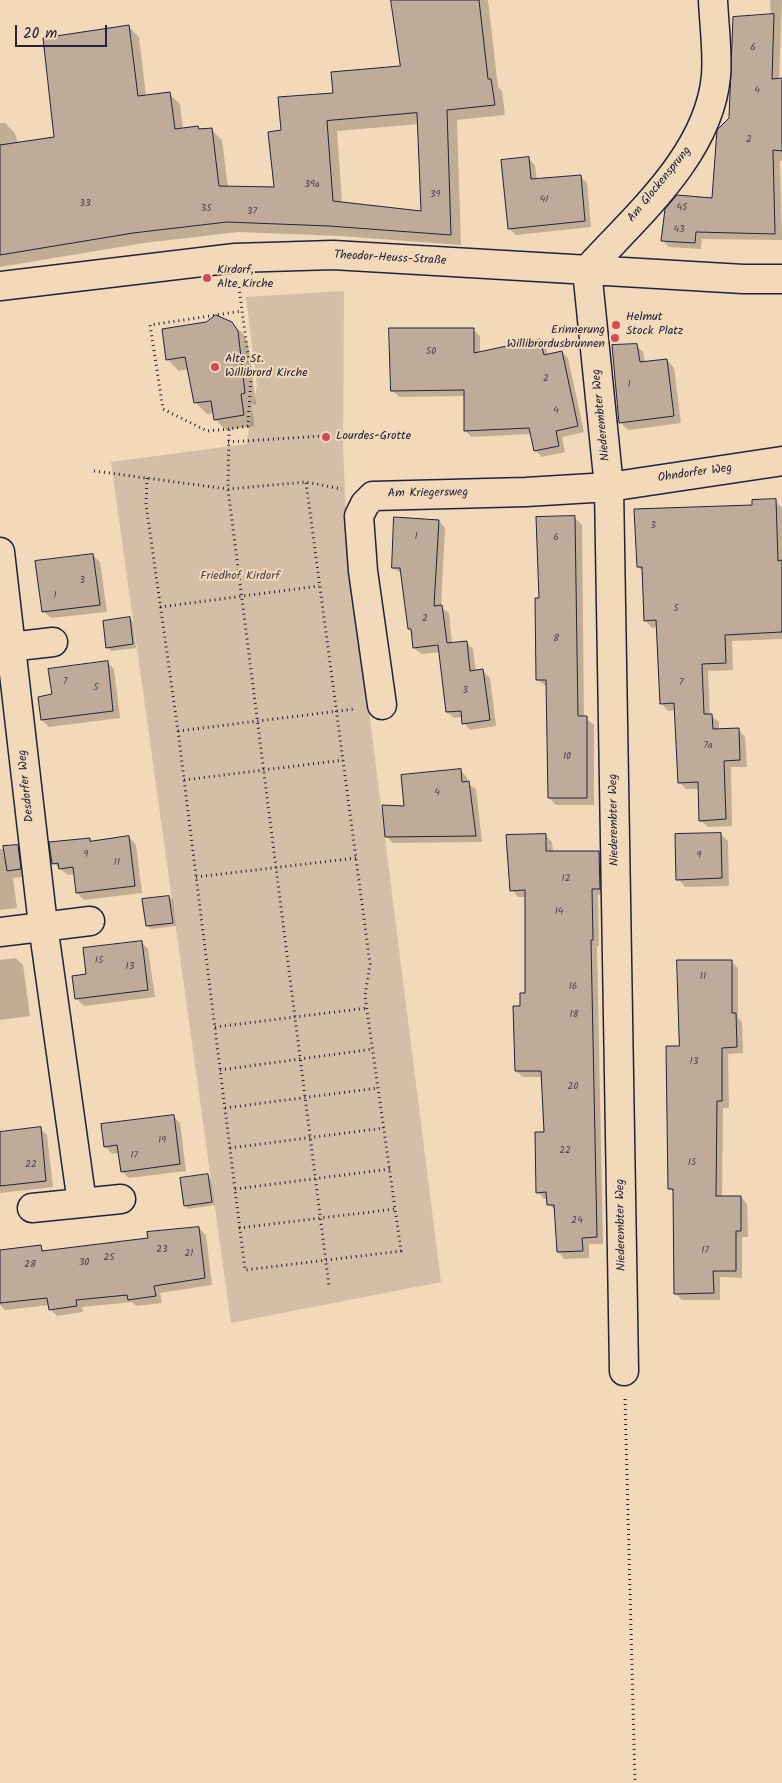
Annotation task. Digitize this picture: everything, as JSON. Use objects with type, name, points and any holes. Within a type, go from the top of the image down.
[{"type":"street","name":"Am Glockensprung","points":[[587,270],[665,184],[694,144],[713,95],[716,76],[713,0]]},
{"type":"street","name":"Theodor-Heuss-Straße","points":[[0,286],[226,259],[324,256],[743,279],[782,278]]},
{"type":"street","name":"Niederembter Weg","points":[[587,270],[609,487],[624,1371]]},
{"type":"street","name":"Ohndorfer Weg","points":[[609,487],[782,461]]},
{"type":"street","name":"Am Kriegersweg","points":[[382,705],[362,571],[359,516],[365,504],[373,496],[526,492],[609,487]]},
{"type":"street","name":"Desdorfer Weg","points":[[0,552],[6,647],[82,1202]]},
{"type":"street","points":[[6,647],[53,642]]},
{"type":"street","points":[[0,932],[90,921]]},
{"type":"street","points":[[32,1208],[121,1199]]},
{"type":"path","points":[[242,311],[251,377],[248,426],[229,429],[207,431],[163,409],[150,326],[242,311]]},
{"type":"path","points":[[229,429],[228,489],[329,1286]]},
{"type":"path","points":[[228,442],[322,436]]},
{"type":"path","points":[[94,471],[228,489],[306,482],[373,496]]},
{"type":"path","points":[[147,478],[146,504],[178,731],[245,1270],[401,1251],[367,1008],[366,996],[370,964],[306,482]]},
{"type":"path","points":[[160,607],[319,586]]},
{"type":"path","points":[[178,731],[337,711]]},
{"type":"path","points":[[184,780],[344,760]]},
{"type":"path","points":[[196,877],[356,858]]},
{"type":"path","points":[[215,1028],[367,1008]]},
{"type":"path","points":[[220,1070],[373,1050]]},
{"type":"path","points":[[225,1108],[378,1088]]},
{"type":"path","points":[[230,1148],[384,1128]]},
{"type":"path","points":[[235,1189],[390,1169]]},
{"type":"path","points":[[239,1228],[395,1209]]},
{"type":"path","points":[[624,1371],[635,1783]]},
{"type":"green space","name":"Friedhof Kirdorf","points":[[344,291],[343,449],[347,537],[441,1282],[231,1323],[111,462],[246,444],[257,386],[246,297]]},
{"type":"building","points":[[391,0],[479,0],[488,79],[491,79],[495,105],[447,110],[451,235],[329,226],[227,222],[133,233],[0,255],[0,145],[54,137],[43,38],[129,25],[138,96],[170,92],[175,129],[198,126],[199,129],[212,128],[219,186],[274,187],[268,132],[281,130],[278,97],[333,93],[331,72],[400,66]],"holes":[[[417,113],[421,211],[333,201],[327,121]]]},
{"type":"building","points":[[774,14],[772,79],[782,78],[782,151],[773,150],[775,234],[696,232],[695,243],[661,241],[665,209],[677,195],[712,198],[717,130],[729,118],[733,17]]},
{"type":"building","points":[[529,157],[531,179],[581,175],[585,221],[508,229],[501,160]]},
{"type":"building","name":"Alte St. Willibrord Kirche","points":[[216,315],[232,322],[238,331],[245,393],[241,394],[244,415],[214,420],[211,401],[194,403],[185,357],[166,360],[162,329],[206,322]]},
{"type":"building","points":[[389,328],[474,328],[474,353],[540,339],[544,355],[562,351],[578,426],[556,431],[559,446],[534,451],[529,428],[464,431],[464,390],[391,391]]},
{"type":"building","points":[[637,344],[640,362],[667,359],[674,416],[619,423],[612,345]]},
{"type":"building","points":[[776,499],[778,561],[782,560],[782,632],[725,635],[726,663],[702,664],[704,714],[712,714],[713,729],[739,728],[740,760],[724,761],[726,819],[699,821],[698,782],[678,783],[674,703],[660,704],[656,620],[644,621],[642,567],[637,567],[634,509],[752,505],[752,500]]},
{"type":"building","points":[[575,516],[578,716],[587,716],[587,798],[548,798],[546,680],[536,680],[535,598],[539,598],[536,517]]},
{"type":"building","points":[[394,517],[439,520],[434,606],[442,605],[447,643],[467,641],[470,671],[483,669],[490,720],[462,724],[461,711],[446,712],[438,645],[413,648],[411,629],[408,629],[400,568],[392,568]]},
{"type":"building","points":[[93,554],[100,605],[42,612],[35,561]]},
{"type":"building","points":[[130,617],[133,644],[106,648],[103,621]]},
{"type":"building","points":[[108,661],[113,711],[41,720],[38,697],[52,694],[48,669]]},
{"type":"building","points":[[461,769],[462,782],[469,781],[476,836],[385,837],[382,805],[404,806],[401,775]]},
{"type":"building","points":[[721,833],[722,878],[676,880],[675,834]]},
{"type":"building","points":[[546,834],[546,851],[599,851],[600,889],[592,889],[593,940],[591,940],[597,1237],[582,1238],[583,1251],[557,1252],[554,1205],[547,1205],[546,1192],[536,1193],[535,1132],[544,1132],[541,1071],[515,1071],[513,1006],[520,1006],[520,993],[525,993],[525,890],[510,891],[506,835]]},
{"type":"building","points":[[129,836],[135,886],[76,893],[73,867],[59,869],[58,863],[52,864],[49,842],[90,838],[90,841]]},
{"type":"building","points":[[18,845],[21,869],[7,871],[3,846]]},
{"type":"building","points":[[169,896],[173,923],[146,926],[142,899]]},
{"type":"building","points":[[142,941],[148,990],[75,999],[72,976],[86,974],[83,948]]},
{"type":"building","points":[[677,960],[732,960],[732,1013],[736,1013],[737,1047],[722,1048],[722,1101],[717,1101],[716,1196],[741,1196],[741,1231],[736,1231],[736,1271],[713,1271],[714,1293],[674,1294],[673,1189],[668,1189],[666,1046],[679,1046]]},
{"type":"building","points":[[174,1115],[180,1164],[121,1172],[117,1145],[104,1147],[101,1124]]},
{"type":"building","points":[[41,1127],[46,1181],[0,1186],[0,1132]]},
{"type":"building","points":[[208,1174],[212,1202],[184,1206],[180,1178]]},
{"type":"building","points":[[199,1227],[205,1278],[154,1286],[156,1296],[128,1300],[127,1295],[76,1300],[77,1306],[49,1310],[47,1298],[0,1303],[0,1250],[41,1245],[42,1251],[148,1238],[147,1232]]},
{"type":"place","name":"Kirdorf, Alte Kirche","points":[[207,278]]},
{"type":"place","name":"Helmut Stock Platz","points":[[616,325]]},
{"type":"place","name":"Erinnerung Willibrordusbrunnen","points":[[615,338]]},
{"type":"place","name":"Alte St. Willibrord Kirche","points":[[215,367]]},
{"type":"place","name":"Lourdes-Grotte","points":[[326,437]]}]
